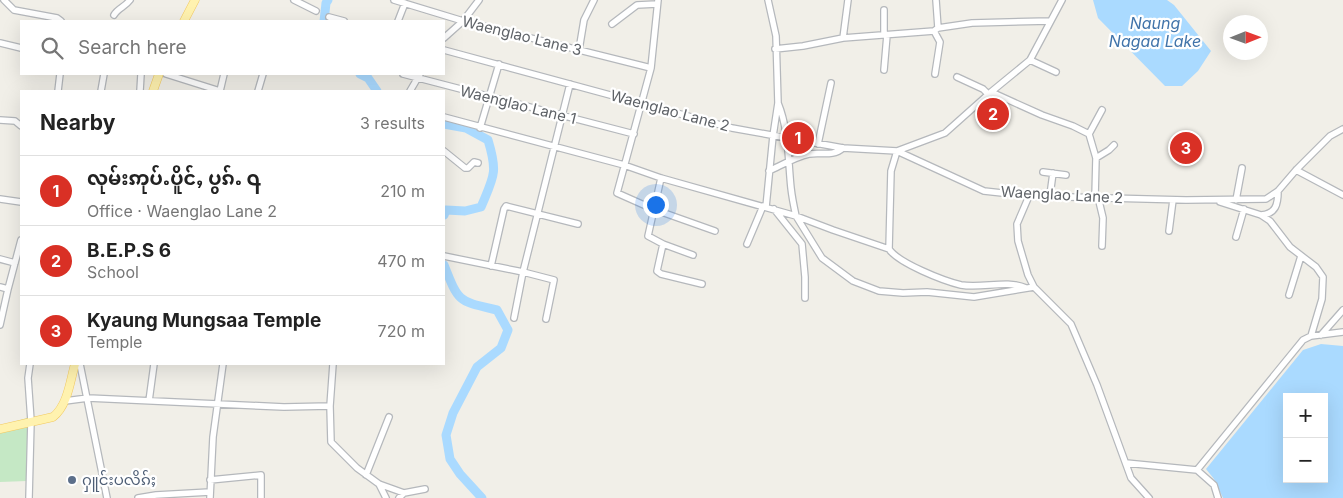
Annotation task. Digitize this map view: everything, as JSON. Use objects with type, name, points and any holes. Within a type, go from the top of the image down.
[{"type":"main road","points":[[185,20],[195,0]]},
{"type":"main road","points":[[153,90],[159,75]]},
{"type":"main road","points":[[0,429],[54,417],[65,400],[74,365]]},
{"type":"street","points":[[114,15],[117,10],[127,5],[130,0]]},
{"type":"street","points":[[294,0],[316,11]]},
{"type":"street","name":"Waenglao Lane 3","points":[[394,0],[463,21],[651,68]]},
{"type":"street","points":[[445,37],[463,21],[479,0]]},
{"type":"street","points":[[579,50],[584,20],[594,0]]},
{"type":"street","points":[[747,244],[765,206],[778,103],[776,36],[768,0]]},
{"type":"street","points":[[843,38],[848,0]]},
{"type":"street","points":[[935,74],[940,42],[936,29],[936,0]]},
{"type":"street","points":[[889,249],[891,171],[897,151],[945,133],[1030,60],[1062,0]]},
{"type":"street","points":[[3,1],[14,10],[60,20]]},
{"type":"street","points":[[612,24],[638,6],[657,2],[651,68],[617,193],[654,209],[715,231]]},
{"type":"street","points":[[398,20],[405,3]]},
{"type":"street","points":[[884,10],[884,70]]},
{"type":"street","points":[[330,17],[340,20]]},
{"type":"street","points":[[775,49],[803,46],[843,38],[885,35],[972,23],[1050,20]]},
{"type":"street","points":[[0,44],[20,48]]},
{"type":"street","name":"Waenglao Lane 2","points":[[445,50],[732,128],[843,148],[897,151],[984,190],[1029,196],[1050,195],[1173,200],[1266,199],[1278,191],[1330,136],[1343,129]]},
{"type":"street","points":[[1030,60],[1056,72]]},
{"type":"street","points":[[480,128],[499,64]]},
{"type":"street","points":[[58,90],[60,75]]},
{"type":"street","points":[[101,90],[104,75]]},
{"type":"street","points":[[140,90],[141,75]]},
{"type":"street","points":[[169,75],[217,90]]},
{"type":"street","points":[[220,90],[224,75]]},
{"type":"street","points":[[258,90],[262,75]]},
{"type":"street","points":[[411,90],[419,76]]},
{"type":"street","name":"Waenglao Lane 1","points":[[419,76],[489,97],[634,134]]},
{"type":"street","points":[[957,78],[990,94],[1089,134]]},
{"type":"street","points":[[818,144],[831,83]]},
{"type":"street","points":[[514,318],[523,272],[570,84]]},
{"type":"street","points":[[778,103],[787,138],[791,188],[796,216],[822,258],[852,282],[879,291],[903,294],[928,292],[974,297],[1031,288]]},
{"type":"street","points":[[1102,110],[1089,134],[1096,158],[1096,197],[1103,218],[1102,246]]},
{"type":"street","points":[[445,117],[624,165],[661,178],[796,216],[889,249],[905,263],[962,285],[1017,284],[1031,288],[1071,324],[1131,478],[1149,498]]},
{"type":"street","points":[[0,120],[15,121],[20,125]]},
{"type":"street","points":[[1096,158],[1114,145]]},
{"type":"street","points":[[769,171],[809,154],[831,154],[839,152],[843,148]]},
{"type":"street","points":[[445,152],[465,168],[468,168],[474,162],[478,163]]},
{"type":"street","points":[[1236,200],[1242,168]]},
{"type":"street","points":[[1296,170],[1343,195]]},
{"type":"street","points":[[1042,172],[1066,175]]},
{"type":"street","points":[[1050,195],[1053,173]]},
{"type":"street","points":[[661,178],[648,236],[663,244],[693,255]]},
{"type":"street","points":[[1261,215],[1268,215],[1273,211],[1278,202],[1278,191]]},
{"type":"street","points":[[1029,196],[1017,224],[1018,241],[1031,288]]},
{"type":"street","points":[[0,199],[20,202]]},
{"type":"street","points":[[1169,231],[1173,200]]},
{"type":"street","points":[[1216,200],[1261,215],[1270,221],[1290,246],[1316,267],[1323,277],[1322,299],[1311,336]]},
{"type":"street","points":[[491,266],[504,209],[510,206],[578,224]]},
{"type":"street","points":[[774,209],[802,244],[805,298]]},
{"type":"street","points":[[1236,237],[1244,209]]},
{"type":"street","points":[[0,325],[20,244]]},
{"type":"street","points":[[663,244],[657,271],[661,274],[702,284]]},
{"type":"street","points":[[445,256],[554,280],[546,319]]},
{"type":"street","points":[[1289,295],[1301,256]]},
{"type":"street","points":[[0,259],[15,263]]},
{"type":"street","points":[[0,287],[8,289]]},
{"type":"street","points":[[1321,335],[1343,310]]},
{"type":"street","points":[[1197,470],[1303,340],[1311,336],[1343,332]]},
{"type":"street","points":[[29,498],[31,421],[28,378],[30,365]]},
{"type":"street","points":[[80,365],[107,498]]},
{"type":"street","points":[[150,401],[154,365]]},
{"type":"street","points":[[138,498],[156,494],[210,495],[213,437],[224,365]]},
{"type":"street","points":[[333,365],[330,406],[331,442],[378,484],[401,497],[425,489]]},
{"type":"street","points":[[65,400],[88,398],[284,407],[330,406]]},
{"type":"street","points":[[366,474],[389,417]]},
{"type":"street","points":[[1126,463],[1197,470],[1214,485],[1218,498]]},
{"type":"street","points":[[210,480],[261,475],[261,498]]},
{"type":"street","points":[[378,484],[386,498]]},
{"type":"green space","points":[[27,418],[27,481],[0,482],[0,426]]},
{"type":"water","name":"Naung Nagaa Lake","points":[[1093,0],[1167,0],[1174,5],[1211,51],[1198,71],[1182,86],[1165,86],[1098,18]]},
{"type":"water","points":[[1321,344],[1343,346],[1343,498],[1223,498],[1214,479],[1206,469],[1303,350]]},
{"type":"waterway","points":[[324,20],[328,0]]},
{"type":"waterway","points":[[362,75],[368,78],[376,90]]},
{"type":"waterway","points":[[445,124],[466,128],[488,140],[494,168],[492,181],[481,207],[465,211],[446,210],[445,212]]},
{"type":"waterway","points":[[445,267],[457,294],[474,305],[497,310],[508,330],[501,348],[477,367],[453,413],[446,435],[450,459],[460,474],[482,498]]},
{"type":"place","name":"B.E.P.S 6","points":[[993,114]]},
{"type":"place","name":"လုမ်းဢုပ်ႉပိူင်ႇ ပွၵ်ႉ ႖","points":[[798,138]]},
{"type":"place","name":"Kyaung Mungsaa Temple","points":[[1186,148]]},
{"type":"place","name":"ႁူင်းပလိၵ်ႈ","points":[[72,480]]}]
